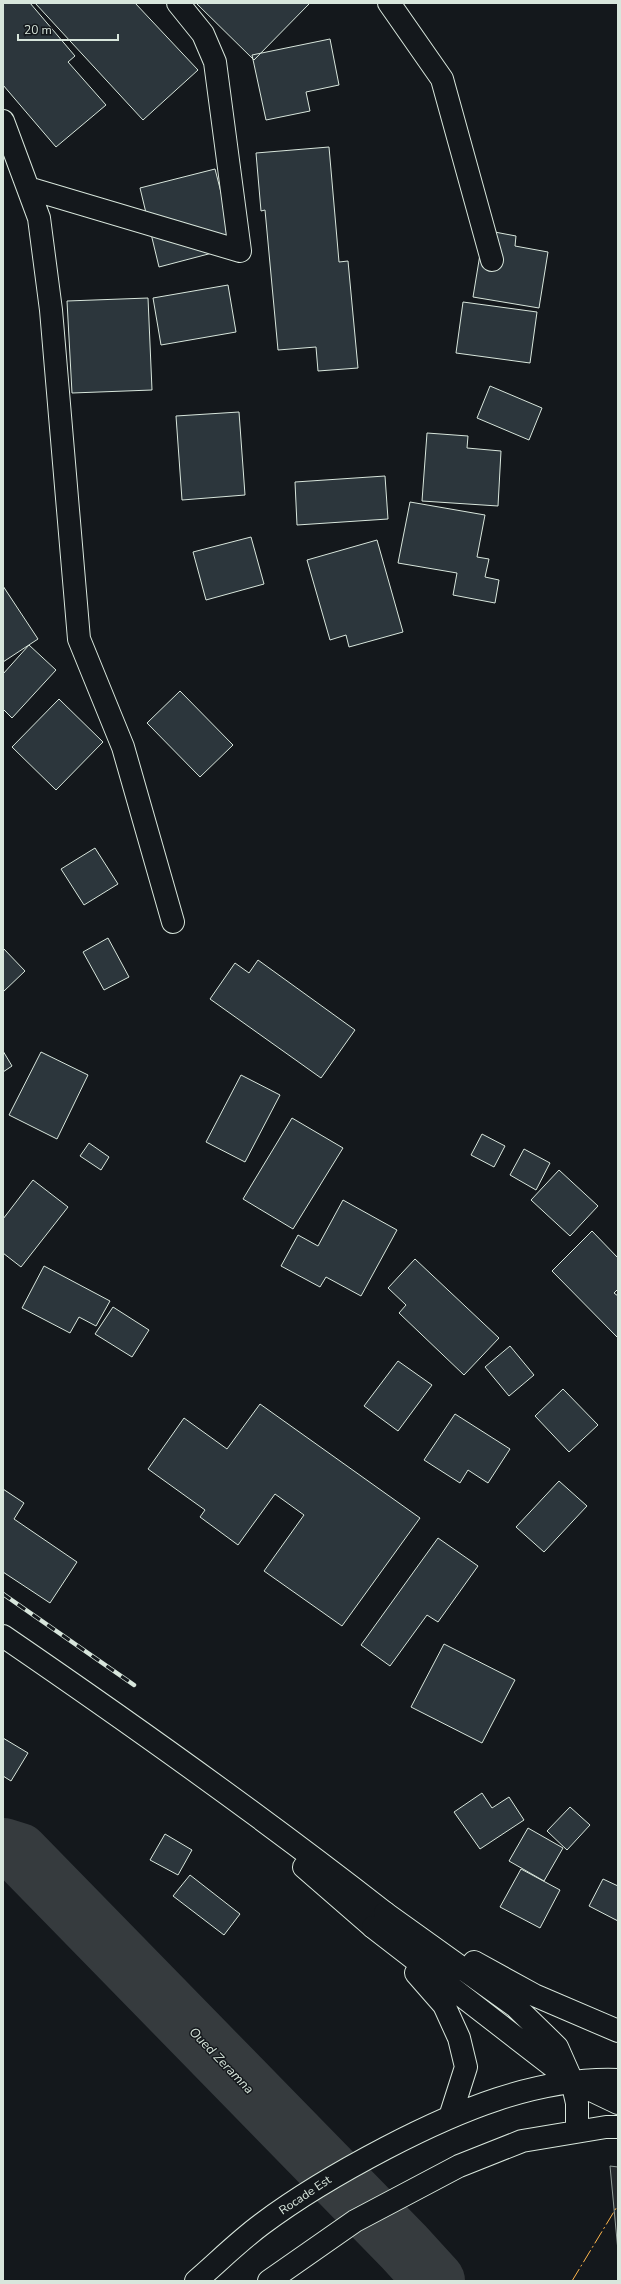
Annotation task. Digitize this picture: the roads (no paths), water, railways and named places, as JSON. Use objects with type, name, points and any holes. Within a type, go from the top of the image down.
[{"type":"main road","points":[[28,188],[240,251],[215,62],[203,34],[178,3]]},
{"type":"main road","points":[[389,3],[442,79],[492,260]]},
{"type":"main road","points":[[3,121],[39,218],[51,310],[79,639],[123,747],[172,922]]},
{"type":"main road","points":[[3,1636],[129,1723],[291,1856],[379,1920],[572,2081],[618,2103]]},
{"type":"main road","points":[[379,1920],[534,1995],[618,2031]]},
{"type":"main road","points":[[379,1920],[444,2005],[459,2038],[466,2067],[450,2117]]},
{"type":"main road","name":"Rocade Est","points":[[196,2281],[262,2224],[326,2180],[427,2127],[508,2095],[572,2081],[618,2080]]},
{"type":"main road","points":[[572,2081],[577,2103],[577,2131]]},
{"type":"main road","points":[[269,2281],[355,2221],[459,2166],[522,2141],[577,2131],[618,2127]]},
{"type":"waterway","name":"Oued Zeramna","points":[[3,1848],[19,1853],[404,2247],[435,2281]]},
{"type":"railway","points":[[3,1594],[134,1685]]}]
